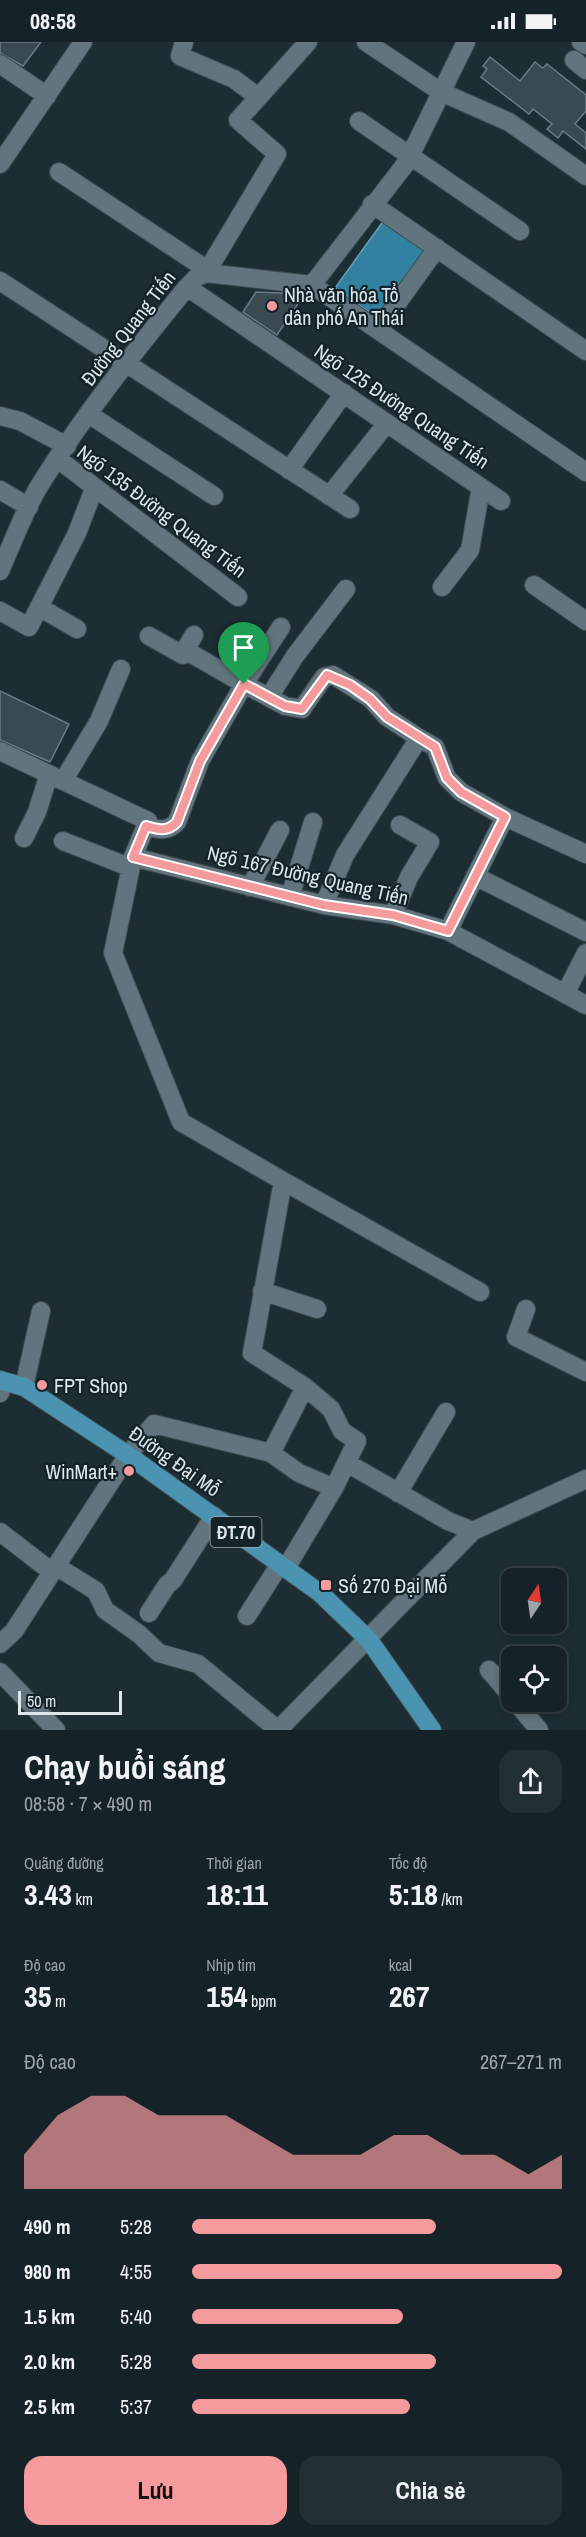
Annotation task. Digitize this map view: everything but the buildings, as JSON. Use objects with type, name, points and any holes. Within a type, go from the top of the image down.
[{"type":"main road","name":"Đường Đại Mỗ","points":[[1,1385],[24,1387],[129,1455],[320,1593],[369,1640],[432,1730]]},
{"type":"street","points":[[0,164],[83,42]]},
{"type":"street","points":[[184,42],[180,56],[234,79],[258,97]]},
{"type":"street","points":[[59,172],[200,265],[206,273],[277,154],[238,120],[308,42]]},
{"type":"street","points":[[366,42],[441,92],[509,122],[586,176]]},
{"type":"street","points":[[466,42],[411,155],[312,285],[586,472]]},
{"type":"street","points":[[581,42],[586,45]]},
{"type":"street","points":[[0,64],[47,96]]},
{"type":"street","points":[[359,121],[520,231]]},
{"type":"street","points":[[372,204],[586,351]]},
{"type":"street","points":[[378,330],[437,248]]},
{"type":"street","name":"Đường Quang Tiến","points":[[0,571],[29,507],[62,453],[127,362],[197,277],[206,273],[312,285]]},
{"type":"street","points":[[0,281],[350,509]]},
{"type":"street","name":"Ngõ 125 Đường Quang Tiến","points":[[188,286],[501,501]]},
{"type":"street","points":[[289,470],[344,393]]},
{"type":"street","points":[[90,415],[214,496]]},
{"type":"street","name":"Ngõ 135 Đường Quang Tiến","points":[[0,416],[20,421],[62,453],[94,489],[238,597]]},
{"type":"street","points":[[329,496],[387,423]]},
{"type":"street","points":[[442,587],[470,550],[481,487]]},
{"type":"street","points":[[0,611],[29,627],[76,533],[94,489]]},
{"type":"street","points":[[0,490],[29,507]]},
{"type":"street","points":[[534,585],[586,621]]},
{"type":"street","points":[[269,698],[295,656],[345,589]]},
{"type":"street","points":[[39,607],[77,629]]},
{"type":"street","points":[[146,826],[165,830],[177,822],[200,761],[244,684],[281,627]]},
{"type":"street","points":[[149,636],[183,655],[190,643],[244,684],[285,706],[302,709],[324,677],[333,675],[370,699],[387,717],[435,747],[447,778],[461,792],[505,817],[586,854]]},
{"type":"street","points":[[24,838],[56,777],[99,721],[120,669]]},
{"type":"street","points":[[324,905],[345,855],[419,738]]},
{"type":"street","points":[[0,751],[148,821],[131,862],[113,953],[181,1122],[480,1292]]},
{"type":"street","points":[[448,931],[505,817]]},
{"type":"street","points":[[290,897],[313,822]]},
{"type":"street","points":[[393,915],[409,877],[430,842],[400,825]]},
{"type":"street","points":[[250,886],[280,830]]},
{"type":"street","name":"Ngõ 167 Đường Quang Tiến","points":[[63,841],[131,862],[250,886],[324,905],[393,915],[448,931],[586,1005]]},
{"type":"street","points":[[475,876],[586,932]]},
{"type":"street","points":[[565,994],[586,953]]},
{"type":"street","points":[[248,1616],[334,1488],[357,1441],[342,1431],[331,1409],[305,1387],[252,1353],[283,1181]]},
{"type":"street","points":[[262,1291],[317,1309]]},
{"type":"street","points":[[526,1309],[516,1337],[586,1372]]},
{"type":"street","points":[[24,1387],[41,1311]]},
{"type":"street","points":[[271,1453],[305,1387]]},
{"type":"street","points":[[398,1492],[446,1412]]},
{"type":"street","points":[[0,1644],[14,1631],[129,1455],[154,1424],[271,1453],[299,1473],[334,1488]]},
{"type":"street","points":[[347,1463],[448,1521],[473,1531]]},
{"type":"street","points":[[0,1532],[54,1569],[96,1591],[105,1610],[139,1634],[159,1653],[198,1664],[278,1730],[369,1640],[473,1531],[586,1479]]},
{"type":"street","points":[[149,1613],[167,1585],[178,1574],[214,1516]]},
{"type":"street","points":[[489,1670],[501,1684]]},
{"type":"street","points":[[0,1672],[56,1730]]},
{"type":"street","points":[[524,1712],[539,1730]]},
{"type":"water","points":[[384,220],[430,253],[382,321],[335,288]]},
{"type":"place","name":"Nhà văn hóa Tổ dân phố An Thái","points":[[272,306]]},
{"type":"place","name":"FPT Shop","points":[[42,1385]]},
{"type":"place","name":"WinMart+","points":[[129,1471]]},
{"type":"place","name":"Số 270 Đại Mỗ","points":[[326,1585]]},
{"type":"route","points":[[333,675],[370,699],[387,717],[435,747],[447,778],[461,792],[505,817],[448,931],[393,915],[324,905],[133,857],[146,826],[165,830],[177,822],[194,773],[244,684],[285,706],[302,709],[307,705],[324,677],[333,675]]}]
